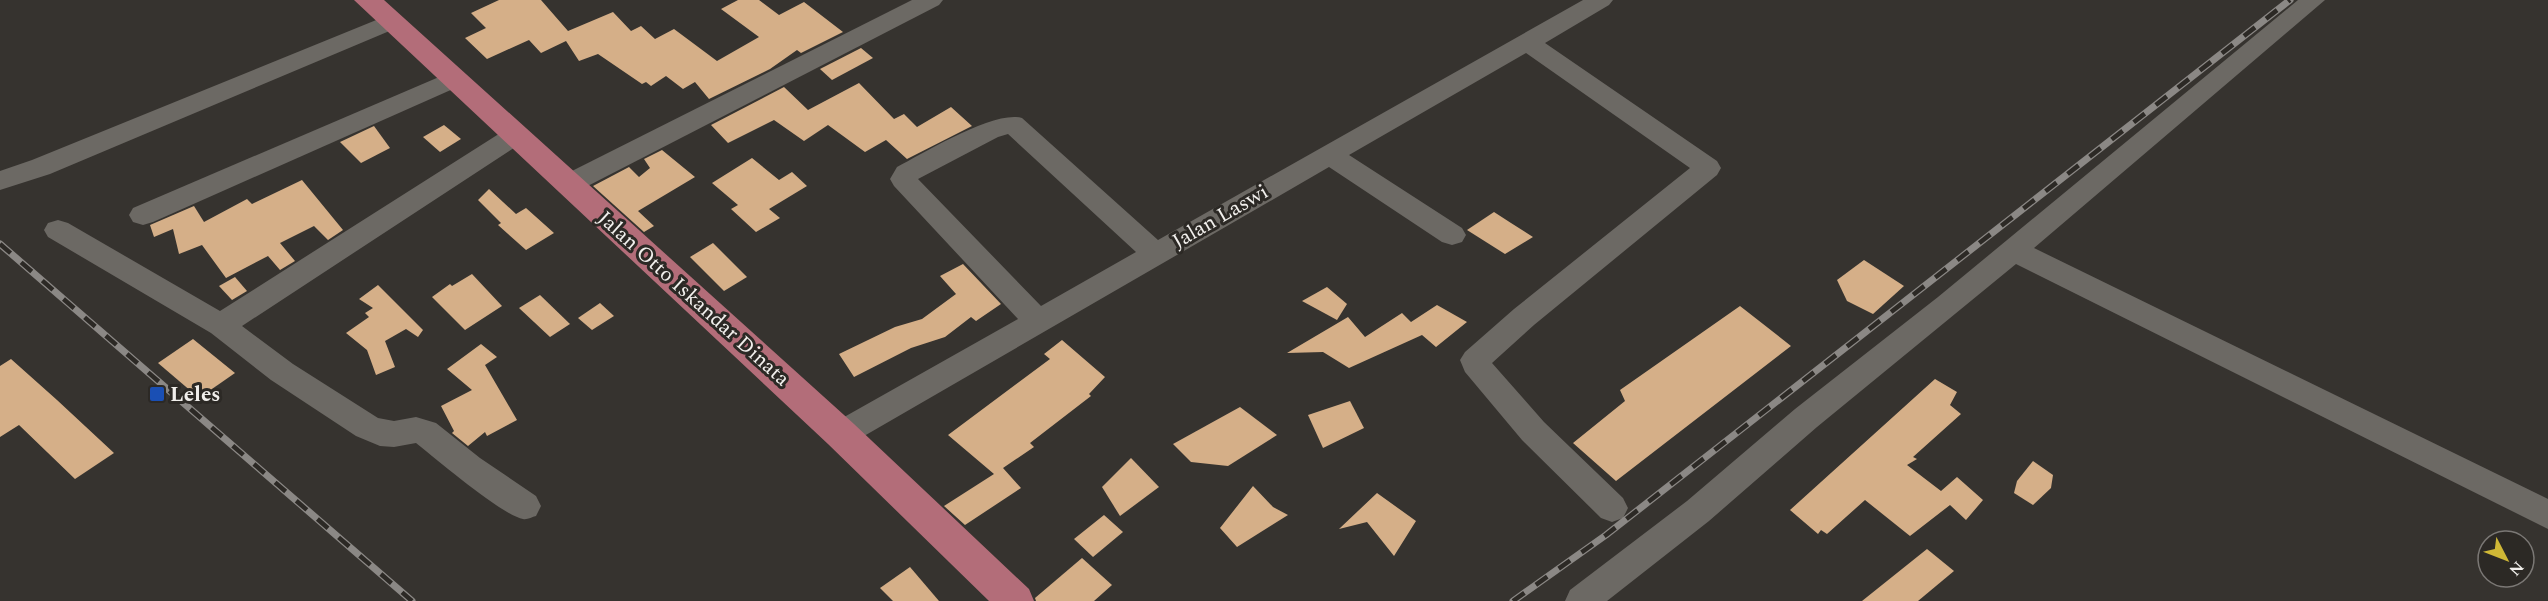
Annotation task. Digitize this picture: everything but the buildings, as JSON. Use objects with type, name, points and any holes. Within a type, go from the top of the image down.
[{"type":"main road","name":"Jalan Otto Iskandar Dinata","points":[[379,11],[842,434],[1015,601]]},
{"type":"street","points":[[569,184],[931,0]]},
{"type":"street","name":"Jalan Laswi","points":[[842,434],[1037,320],[1600,0]]},
{"type":"street","points":[[1582,601],[1698,512],[1806,418],[2013,250],[2313,0]]},
{"type":"street","points":[[0,181],[3,182],[40,167],[379,11]]},
{"type":"street","points":[[1527,42],[1708,168],[1524,316],[1475,360],[1475,364],[1533,431],[1612,508]]},
{"type":"street","points":[[143,214],[453,79]]},
{"type":"street","points":[[1037,320],[908,185],[903,179],[906,174],[989,131],[1013,124],[1155,253]]},
{"type":"street","points":[[221,325],[514,136]]},
{"type":"street","points":[[1328,154],[1452,235]]},
{"type":"street","points":[[58,230],[221,325],[282,372],[367,427],[380,433],[394,434],[416,430],[426,432],[469,467],[525,506]]},
{"type":"street","points":[[2013,250],[2548,515]]},
{"type":"railway","points":[[1513,601],[1606,535],[2290,0]]},
{"type":"railway","points":[[0,244],[412,601]]},
{"type":"place","name":"Leles","points":[[157,394]]}]
